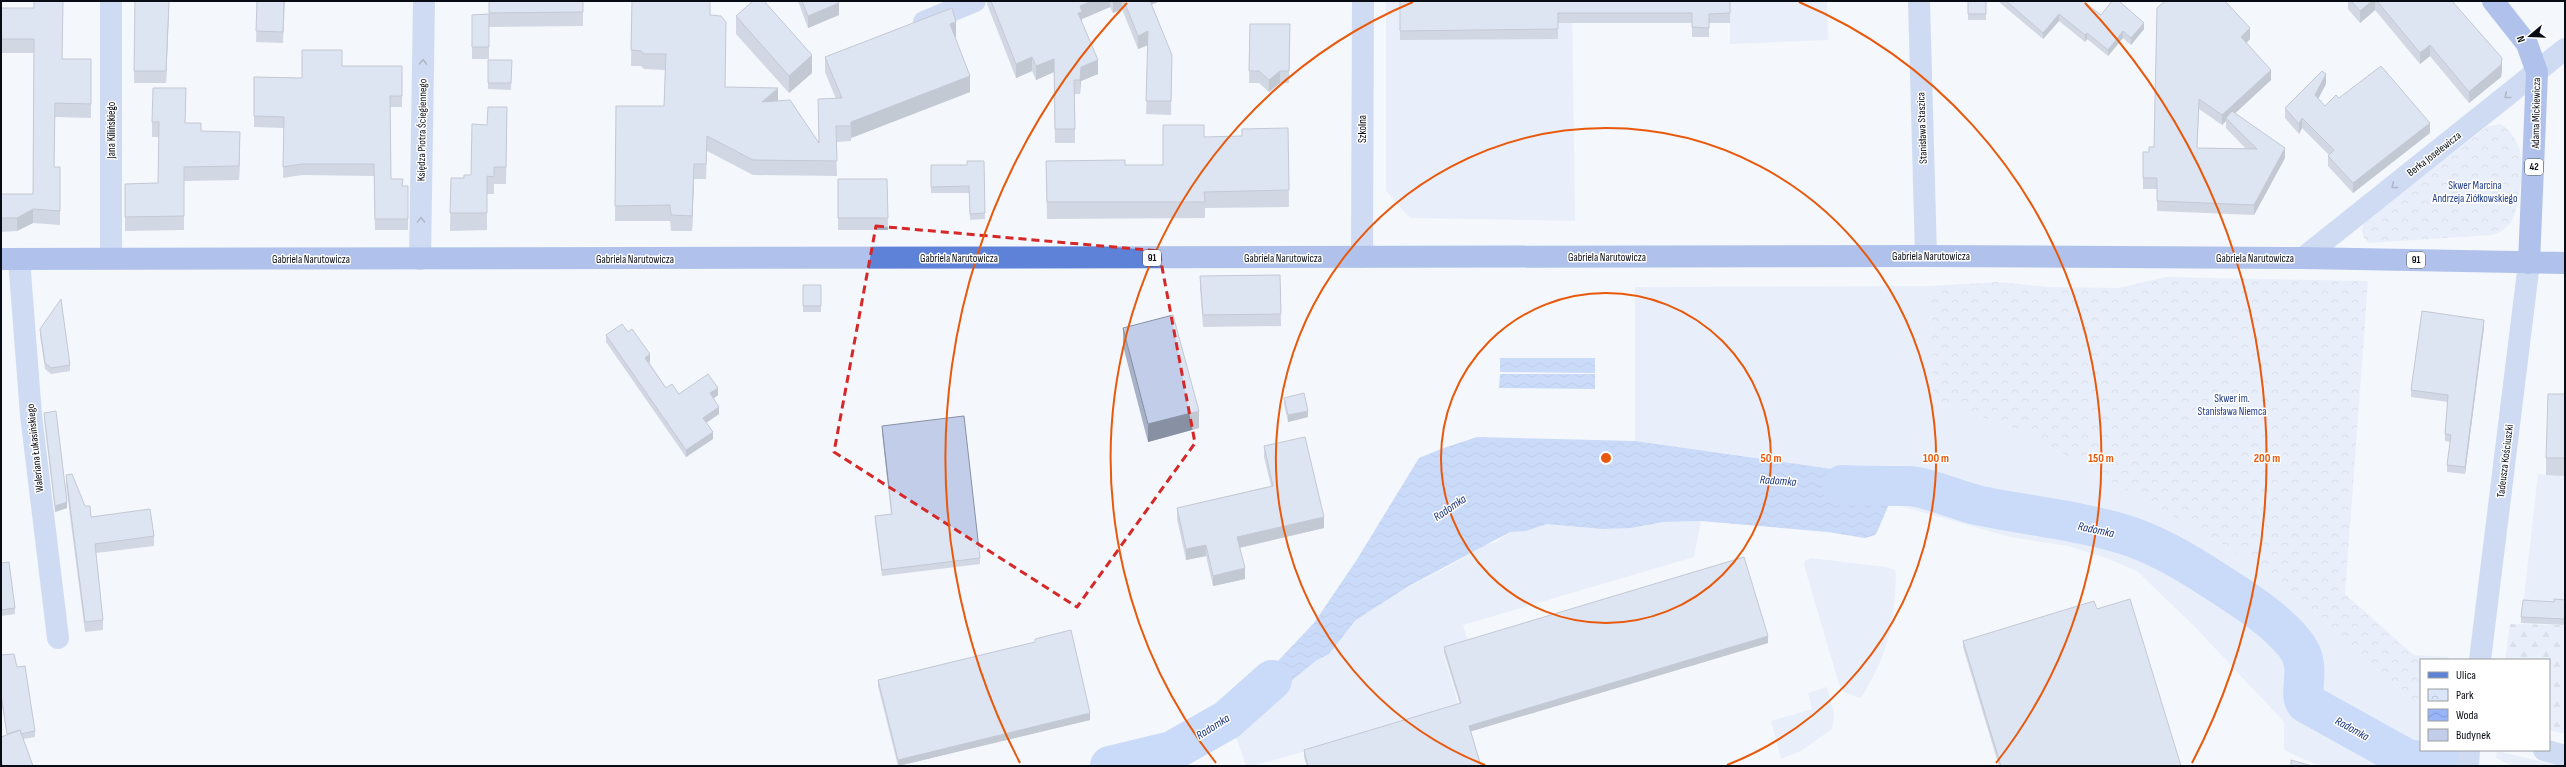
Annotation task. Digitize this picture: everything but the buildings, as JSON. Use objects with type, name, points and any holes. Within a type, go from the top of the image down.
[{"type":"main road","name":"Adama Mickiewicza","points":[[2493,1],[2527,44],[2537,72],[2529,263]]},
{"type":"main road","name":"Gabriela Narutowicza","points":[[10,259],[1926,256],[2303,258],[2565,263]]},
{"type":"street","name":"Jana Kilińskiego","points":[[111,1],[111,258]]},
{"type":"street","name":"Księdza Piotra Ściegiennego","points":[[420,259],[424,1]]},
{"type":"street","points":[[902,31],[975,1]]},
{"type":"street","name":"Szkolna","points":[[1362,257],[1363,1]]},
{"type":"street","name":"Stanisława Staszica","points":[[1919,1],[1926,256]]},
{"type":"street","name":"Berka Joselewicza","points":[[2303,258],[2565,49]]},
{"type":"street","name":"Waleriana Łukasińskiego","points":[[10,259],[31,415],[58,638]]},
{"type":"street","name":"Tadeusza Kościuszki","points":[[2480,659],[2529,263]]},
{"type":"street","points":[[2468,766],[2470,751]]},
{"type":"street","points":[[2548,751],[2565,756]]},
{"type":"highlighted area","points":[[876,226],[1159,251],[1195,443],[1077,607],[834,452]]},
{"type":"green space","points":[[1386,1],[1572,1],[1575,221],[1410,218],[1386,191]]},
{"type":"green space","points":[[1730,1],[1827,1],[1828,40],[1730,44]]},
{"type":"green space","name":"Skwer Marcina Andrzeja Ziółkowskiego","points":[[2501,124],[2510,132],[2519,147],[2522,168],[2516,211],[2506,228],[2492,235],[2369,243],[2366,241],[2362,234],[2364,222],[2488,126]]},
{"type":"green space","name":"Skwer im. Stanisława Niemca","points":[[2166,277],[2368,281],[2345,594],[2414,655],[2449,657],[2448,659],[2420,659],[2420,712],[2399,689],[2267,570],[2024,432],[1933,400],[1931,286],[1998,282],[2049,287],[2118,288]]},
{"type":"green space","points":[[1931,286],[1933,400],[2024,432],[2267,570],[2399,689],[2420,712],[2420,751],[2436,751],[2434,766],[2319,766],[2284,750],[2284,722],[2195,627],[2137,571],[2106,558],[2068,546],[2010,537],[1890,503],[1896,488],[1882,476],[1635,441],[1635,287]]},
{"type":"green space","points":[[2538,474],[2565,476],[2565,606],[2523,606]]},
{"type":"green space","points":[[1701,521],[1694,557],[1463,625],[1469,645],[1443,653],[1459,707],[1253,766],[1246,766],[1233,728],[1331,650],[1358,619],[1379,604],[1483,546],[1496,542],[1510,532],[1526,531],[1547,524],[1564,524],[1588,528],[1631,528],[1663,522]]},
{"type":"green space","points":[[1811,558],[1886,567],[1895,570],[1896,577],[1893,611],[1888,639],[1879,665],[1863,695],[1859,698],[1842,691],[1838,681],[1804,565],[1805,561]]},
{"type":"green space","points":[[2510,624],[2565,625],[2565,734],[2550,730],[2550,659],[2505,659]]},
{"type":"green space","points":[[1827,687],[1834,714],[1832,729],[1801,751],[1781,759],[1771,721],[1812,709],[1808,693]]},
{"type":"green space","points":[[2497,751],[2560,766],[2512,766],[2496,758]]},
{"type":"water","points":[[1500,358],[1595,358],[1595,373],[1500,372]]},
{"type":"water","points":[[1500,374],[1595,374],[1595,389],[1499,388]]},
{"type":"water","points":[[1477,437],[1635,441],[1882,476],[1896,488],[1877,532],[1875,535],[1865,538],[1828,532],[1701,521],[1663,522],[1631,528],[1603,529],[1547,524],[1526,531],[1510,532],[1409,586],[1355,621],[1329,654],[1317,660],[1233,728],[1227,705],[1277,662],[1314,623],[1356,561],[1419,458]]},
{"type":"waterway","name":"Radomka","points":[[1842,485],[1915,487],[1981,506],[2114,531],[2158,548],[2196,569],[2241,598],[2266,616],[2288,636],[2301,653],[2304,670],[2303,692],[2306,703],[2407,759],[2443,764]]},
{"type":"waterway","name":"Radomka","points":[[1110,766],[1172,751],[1227,720],[1272,680]]}]
